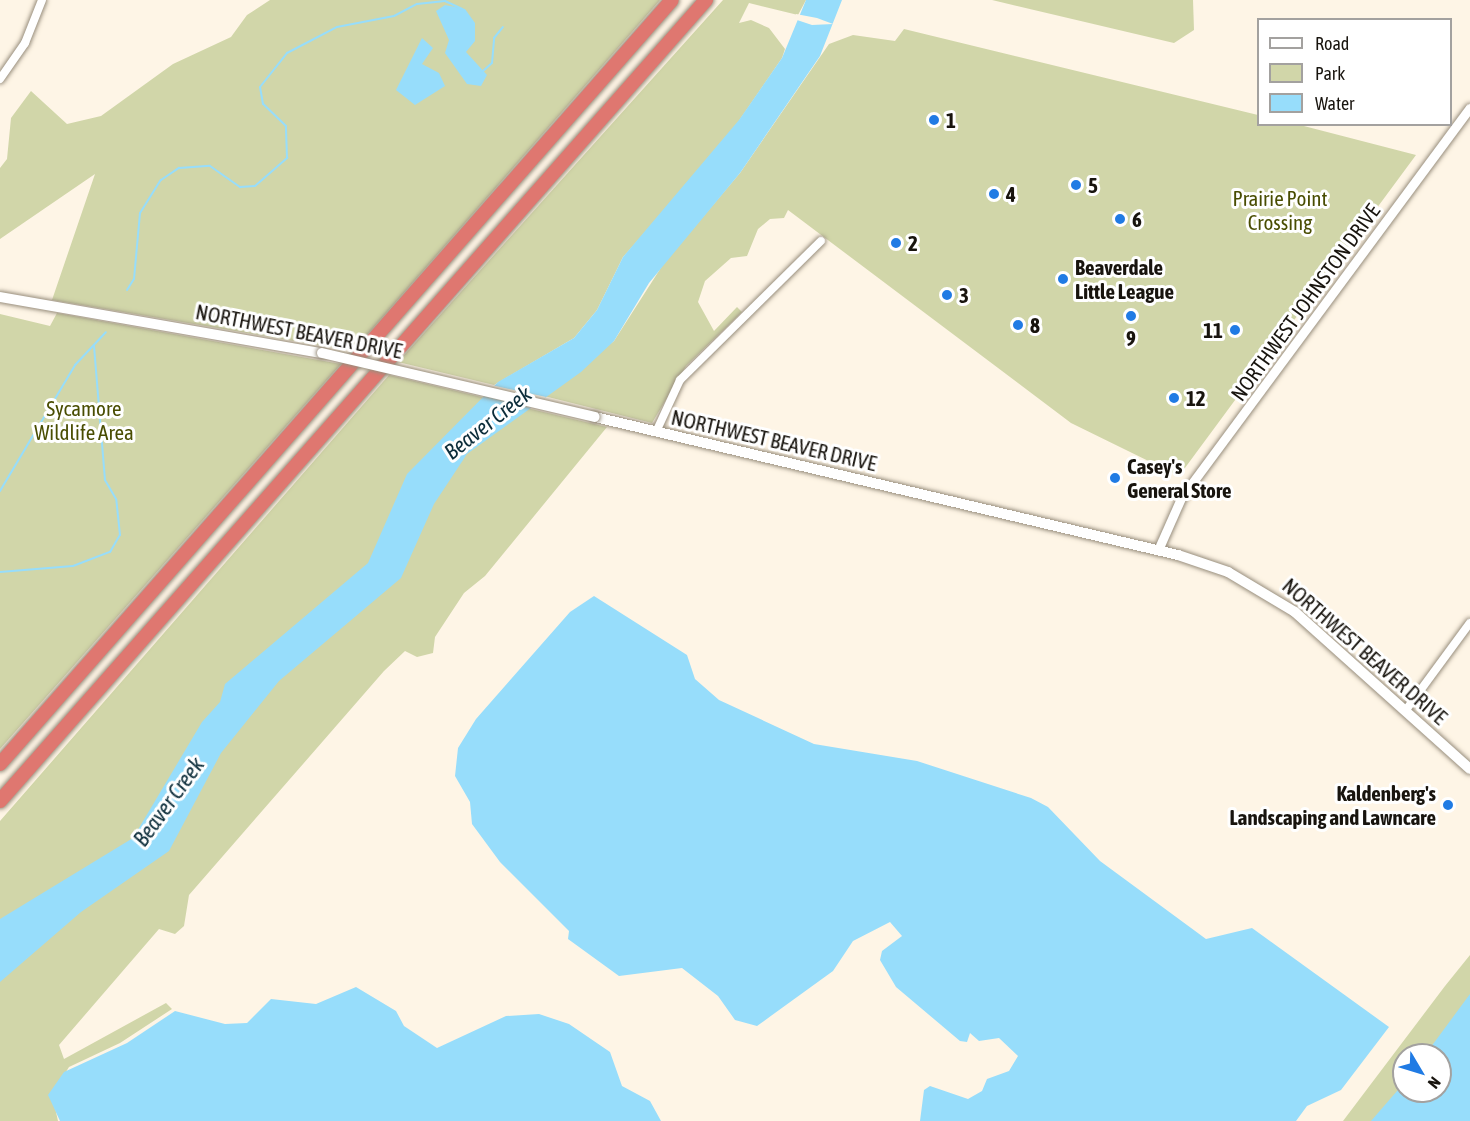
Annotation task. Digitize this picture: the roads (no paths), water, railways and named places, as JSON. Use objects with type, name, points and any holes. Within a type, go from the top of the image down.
[{"type":"highway","points":[[0,764],[672,0]]},
{"type":"highway","points":[[0,801],[706,0]]},
{"type":"main road","name":"NORTHWEST BEAVER DRIVE","points":[[0,297],[322,353],[1158,550],[1228,573],[1279,600],[1470,769]]},
{"type":"street","points":[[0,79],[25,43],[42,0]]},
{"type":"street","name":"NORTHWEST JOHNSTON DRIVE","points":[[1158,550],[1181,498],[1470,108]]},
{"type":"street","points":[[656,432],[673,391],[693,365],[820,241]]},
{"type":"street","points":[[1406,710],[1470,623]]},
{"type":"water","name":"Beaver Creek","points":[[806,0],[842,0],[820,56],[740,173],[649,283],[614,341],[581,372],[467,454],[434,504],[401,578],[279,681],[221,753],[169,851],[81,912],[0,982],[0,919],[133,838],[202,722],[220,702],[225,684],[368,563],[407,474],[498,382],[574,338],[597,310],[623,257],[739,120],[782,58]]},
{"type":"water","points":[[445,5],[465,9],[475,23],[475,41],[466,52],[487,75],[481,86],[467,84],[445,53],[449,40],[436,11]]},
{"type":"water","points":[[422,38],[433,48],[422,64],[439,73],[445,86],[415,105],[396,90]]},
{"type":"water","points":[[594,596],[687,655],[695,679],[719,700],[814,744],[917,761],[1031,798],[1048,807],[1100,861],[1206,939],[1252,928],[1389,1027],[1341,1090],[1307,1106],[1296,1121],[920,1121],[924,1090],[930,1086],[968,1099],[982,1091],[987,1079],[1009,1071],[1018,1056],[999,1038],[979,1041],[970,1033],[967,1042],[960,1041],[896,987],[880,960],[882,951],[902,936],[890,922],[853,941],[833,971],[757,1026],[735,1020],[718,996],[682,968],[619,976],[568,939],[569,931],[500,862],[472,824],[470,802],[455,776],[458,748],[476,719],[570,612]]},
{"type":"water","points":[[356,987],[396,1011],[404,1026],[437,1048],[506,1016],[539,1014],[569,1024],[610,1052],[622,1086],[650,1101],[661,1121],[60,1121],[48,1095],[64,1072],[127,1043],[175,1011],[225,1024],[247,1023],[271,999],[316,1004]]},
{"type":"water","points":[[1470,994],[1470,1121],[1371,1121],[1392,1097],[1392,1103],[1452,1103],[1452,1043],[1434,1043]]},
{"type":"waterway","points":[[127,290],[134,279],[140,213],[161,180],[179,168],[210,166],[240,187],[255,186],[287,158],[286,126],[263,104],[260,87],[287,53],[337,27],[394,16],[417,4],[445,1],[462,9]]},
{"type":"waterway","points":[[483,71],[492,63],[494,38],[503,27]]},
{"type":"waterway","points":[[0,491],[75,365],[106,332]]},
{"type":"waterway","points":[[0,572],[73,566],[110,552],[120,535],[116,499],[105,480],[94,345]]},
{"type":"place","name":"1","points":[[934,120]]},
{"type":"place","name":"5","points":[[1076,185]]},
{"type":"place","name":"4","points":[[994,194]]},
{"type":"place","name":"6","points":[[1120,219]]},
{"type":"place","name":"2","points":[[896,243]]},
{"type":"place","name":"Beaverdale Little League","points":[[1063,279]]},
{"type":"place","name":"3","points":[[947,295]]},
{"type":"place","name":"9","points":[[1131,316]]},
{"type":"place","name":"8","points":[[1018,325]]},
{"type":"place","name":"11","points":[[1235,330]]},
{"type":"place","name":"12","points":[[1174,398]]},
{"type":"place","name":"Casey's General Store","points":[[1115,478]]},
{"type":"place","name":"Kaldenberg's Landscaping and Lawncare","points":[[1448,805]]},
{"type":"park label","name":"Prairie Point Crossing","points":[[1280,210]]},
{"type":"park label","name":"Sycamore Wildlife Area","points":[[84,420]]}]
